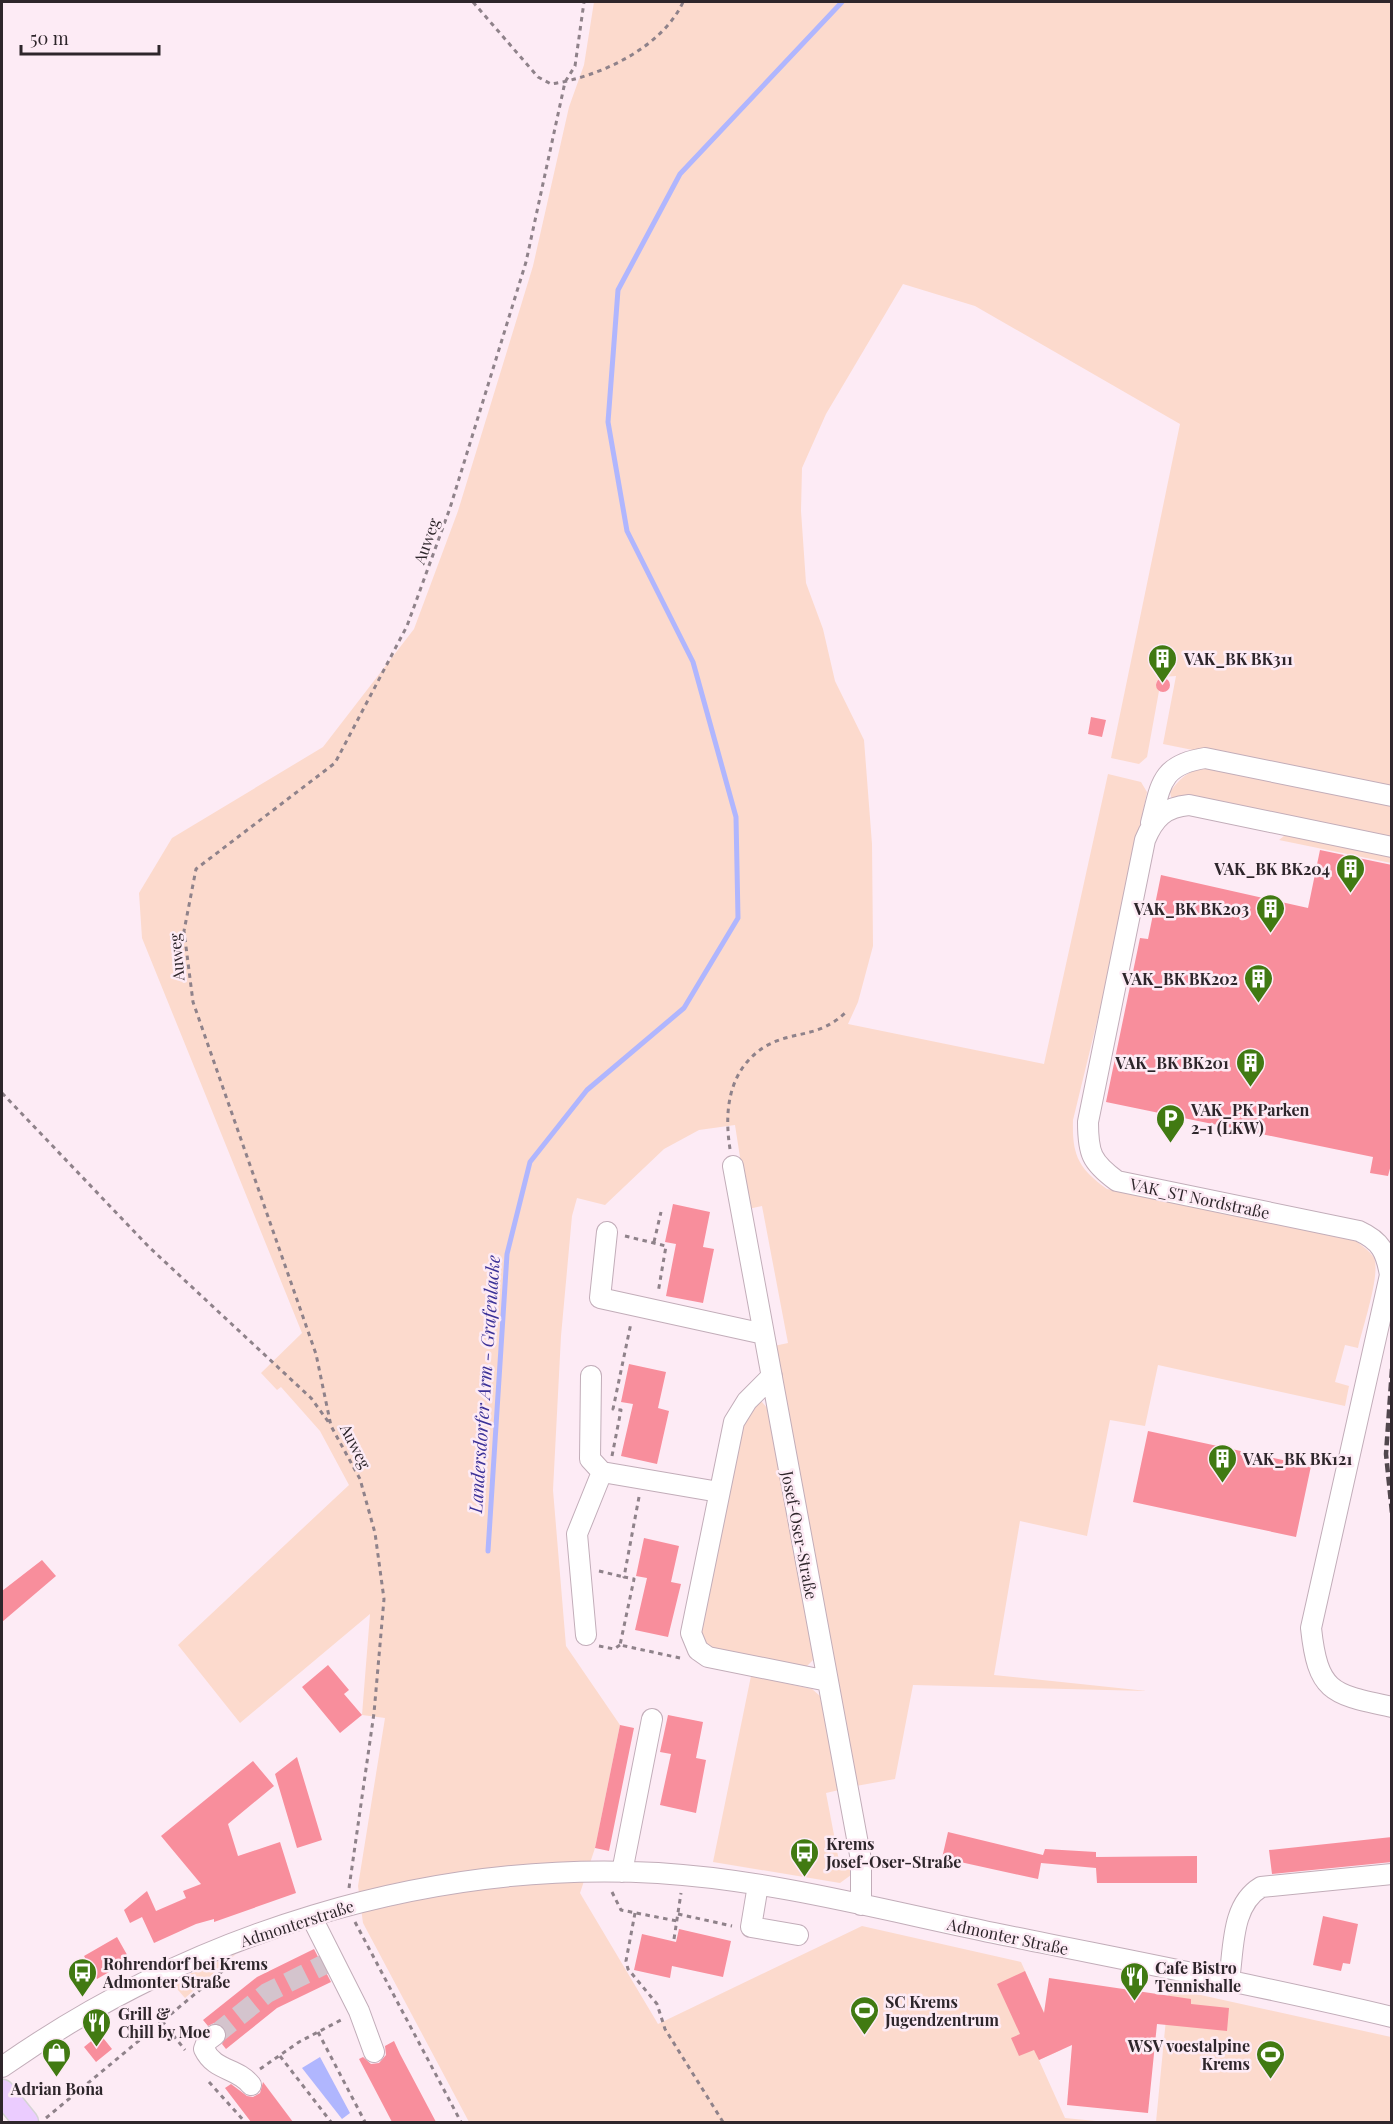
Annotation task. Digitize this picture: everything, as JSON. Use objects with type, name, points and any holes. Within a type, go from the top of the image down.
[{"type":"main road","points":[[2,2092],[26,2122]]},
{"type":"street","name":"VAK_ST Nordstraße","points":[[1392,796],[1204,758],[1185,761],[1170,770],[1162,781],[1151,824],[1144,840],[1088,1122],[1088,1147],[1098,1167],[1117,1181],[1359,1231],[1375,1238],[1387,1255],[1389,1275],[1311,1628],[1315,1660],[1326,1683],[1347,1697],[1392,1707]]},
{"type":"street","points":[[1151,824],[1161,813],[1174,806],[1190,805],[1392,847]]},
{"type":"street","name":"Josef-Oser-Straße","points":[[733,1166],[861,1860],[861,1905]]},
{"type":"street","points":[[607,1232],[600,1298],[764,1334]]},
{"type":"street","points":[[591,1376],[590,1458],[605,1472],[719,1491]]},
{"type":"street","points":[[772,1376],[740,1411],[734,1422],[691,1633],[698,1650],[708,1657],[828,1681]]},
{"type":"street","points":[[586,1635],[577,1534],[605,1472]]},
{"type":"street","points":[[616,1880],[652,1719]]},
{"type":"street","points":[[1229,1981],[1240,1909],[1248,1895],[1262,1887],[1392,1874]]},
{"type":"street","name":"Admonterstraße","points":[[2,2067],[90,2010],[166,1970],[248,1938],[312,1918],[351,1913],[410,1889],[473,1879],[517,1875],[616,1880]]},
{"type":"street","name":"Admonter Straße","points":[[616,1880],[694,1876],[758,1885],[1229,1981],[1392,2017]]},
{"type":"street","points":[[758,1885],[751,1927],[798,1935]]},
{"type":"street","points":[[312,1918],[331,1961],[359,2011],[374,2052]]},
{"type":"street","points":[[214,2034],[207,2041],[204,2049],[208,2059],[217,2067],[245,2077],[253,2077]]},
{"type":"path","points":[[473,2],[538,77],[550,84],[565,82],[640,52],[679,11],[683,2]]},
{"type":"path","name":"Auweg","points":[[351,1913],[374,1713],[384,1599],[375,1533],[360,1479],[331,1426],[316,1354],[193,1002],[184,931],[196,869],[335,763],[407,626],[450,508],[526,262],[565,82],[574,66],[584,2]]},
{"type":"path","points":[[733,1166],[726,1125],[727,1103],[735,1080],[766,1046],[832,1025],[846,1012]]},
{"type":"path","points":[[2,1093],[149,1247],[311,1398],[331,1426]]},
{"type":"path","points":[[654,1242],[661,1212]]},
{"type":"path","points":[[607,1232],[666,1246],[655,1309]]},
{"type":"path","points":[[605,1472],[621,1410],[613,1409],[635,1305]]},
{"type":"path","points":[[624,1577],[643,1478]]},
{"type":"path","points":[[580,1567],[634,1579],[620,1645],[681,1658],[698,1650]]},
{"type":"path","points":[[616,1880],[621,1910],[677,1922]]},
{"type":"path","points":[[674,1939],[682,1889]]},
{"type":"path","name":"Admonterstraße","points":[[351,1913],[461,2122]]},
{"type":"path","points":[[635,1913],[626,1961],[628,1969],[657,2004],[665,2029],[723,2122]]},
{"type":"path","points":[[678,1914],[745,1928],[751,1927]]},
{"type":"path","points":[[41,2122],[230,1965]]},
{"type":"path","points":[[253,2077],[280,2056],[318,2032],[359,2011]]},
{"type":"path","points":[[318,2032],[365,2122]]},
{"type":"path","points":[[280,2056],[331,2122]]},
{"type":"shaded area","points":[[594,2],[1391,2],[1391,790],[1163,744],[1176,676],[1162,677],[1156,682],[1159,691],[1147,757],[1139,764],[1111,758],[1180,424],[975,306],[903,284],[826,414],[802,468],[801,511],[806,583],[823,629],[835,681],[864,740],[872,844],[873,946],[858,1002],[848,1024],[1044,1064],[1108,774],[1141,782],[1147,792],[1119,931],[1073,1120],[1076,1152],[1083,1167],[1107,1189],[1356,1241],[1368,1251],[1374,1258],[1375,1266],[1370,1302],[1358,1348],[1345,1345],[1335,1382],[1349,1386],[1345,1406],[1158,1365],[1145,1426],[1110,1420],[1087,1536],[1020,1521],[994,1675],[1147,1691],[913,1685],[895,1779],[856,1786],[774,1346],[788,1343],[762,1206],[748,1209],[735,1125],[699,1130],[664,1149],[605,1205],[577,1198],[572,1216],[561,1336],[553,1490],[566,1646],[620,1725],[595,1848],[580,1893],[658,2024],[862,1926],[1021,1962],[1061,2050],[1039,2060],[1065,2118],[1106,2122],[469,2122],[363,1923],[358,1886],[385,1718],[362,1715],[370,1614],[240,1723],[178,1645],[349,1485],[320,1431],[281,1387],[277,1390],[261,1373],[302,1333],[142,938],[139,893],[172,838],[323,747],[414,629],[458,511],[533,266],[569,107],[584,65]]},
{"type":"shaded area","points":[[1205,767],[1391,803],[1391,843],[1171,797],[1170,792],[1181,779]]},
{"type":"shaded area","points":[[1289,832],[1391,854],[1391,863],[1279,840]]},
{"type":"shaded area","points":[[762,1402],[768,1409],[814,1659],[805,1668],[707,1647],[700,1632],[740,1423],[757,1403]]},
{"type":"shaded area","points":[[751,1676],[812,1689],[820,1696],[839,1790],[826,1793],[839,1861],[852,1859],[851,1875],[840,1883],[713,1862]]},
{"type":"shaded area","points":[[236,1954],[185,1998],[171,1982]]},
{"type":"shaded area","name":"WSV voestalpine Krems","points":[[1169,1988],[1391,2037],[1391,2122],[1156,2122]]},
{"type":"water","points":[[320,2057],[350,2113],[342,2119],[302,2068]]},
{"type":"building","name":"VAK_BK BK311","points":[[1160,678],[1166,678],[1170,685],[1166,692],[1160,692],[1156,688],[1156,682]]},
{"type":"building","points":[[1091,717],[1106,720],[1102,737],[1088,734]]},
{"type":"building","points":[[1320,850],[1392,865],[1392,1161],[1388,1176],[1370,1173],[1373,1157],[1106,1102],[1140,938],[1148,939],[1161,875],[1308,908]]},
{"type":"building","points":[[673,1204],[710,1212],[703,1247],[714,1249],[703,1303],[666,1296],[676,1244],[665,1242]]},
{"type":"building","points":[[629,1364],[666,1372],[658,1408],[669,1411],[657,1464],[621,1456],[633,1404],[621,1402]]},
{"type":"building","name":"VAK_BK BK121","points":[[1148,1431],[1311,1466],[1296,1537],[1133,1502]]},
{"type":"building","points":[[644,1538],[679,1546],[671,1582],[681,1584],[668,1637],[635,1630],[647,1578],[636,1576]]},
{"type":"building","points":[[42,1560],[56,1576],[2,1622],[2,1591]]},
{"type":"building","points":[[328,1665],[349,1690],[344,1694],[362,1715],[340,1733],[302,1687]]},
{"type":"building","points":[[668,1715],[703,1722],[696,1758],[706,1760],[696,1813],[660,1805],[671,1754],[660,1752]]},
{"type":"building","points":[[620,1725],[634,1728],[609,1851],[595,1848]]},
{"type":"building","points":[[297,1757],[322,1840],[297,1848],[275,1774]]},
{"type":"building","points":[[253,1761],[274,1786],[228,1824],[238,1856],[280,1842],[296,1893],[214,1922],[214,1919],[196,1924],[154,1943],[142,1917],[130,1923],[124,1910],[147,1891],[156,1911],[186,1898],[183,1891],[201,1884],[161,1836]]},
{"type":"building","points":[[948,1832],[1043,1855],[1045,1849],[1096,1852],[1096,1857],[1197,1856],[1197,1883],[1097,1883],[1096,1868],[1041,1863],[1038,1879],[942,1858]]},
{"type":"building","points":[[1392,1837],[1392,1862],[1272,1874],[1269,1850]]},
{"type":"building","points":[[1323,1916],[1358,1924],[1350,1964],[1343,1963],[1341,1971],[1313,1965]]},
{"type":"building","points":[[679,1929],[731,1941],[723,1977],[672,1966],[670,1978],[634,1970],[642,1934],[676,1942]]},
{"type":"building","points":[[117,1937],[130,1960],[97,1979],[84,1956]]},
{"type":"building","points":[[314,1949],[331,1982],[277,2008],[226,2049],[222,2044],[227,2034],[224,2027],[214,2023],[208,2026],[203,2020],[257,1977]]},
{"type":"building","points":[[1025,1971],[1044,2013],[1049,1978],[1191,1999],[1191,2004],[1229,2008],[1227,2031],[1157,2024],[1148,2113],[1067,2105],[1072,2045],[1039,2060],[1034,2050],[1019,2056],[1011,2038],[1020,2034],[997,1984]]},
{"type":"building","points":[[100,2034],[112,2049],[96,2062],[84,2047]]},
{"type":"building","points":[[394,2041],[436,2122],[392,2122],[359,2059],[363,2057],[371,2064],[379,2063],[386,2055],[385,2046]]},
{"type":"building","points":[[263,2082],[293,2122],[251,2122],[225,2088],[231,2084],[247,2096],[253,2097],[260,2093]]},
{"type":"waterway","name":"Landersdorfer Arm - Grafenlacke","points":[[488,1551],[507,1254],[530,1162],[587,1090],[684,1008],[738,918],[736,817],[693,662],[627,531],[608,422],[618,290],[680,174],[842,2]]},
{"type":"tunnel","points":[[215,2035],[267,1993],[329,1962]]},
{"type":"railway","points":[[1392,1369],[1386,1454],[1392,1513]]},
{"type":"place","name":"VAK_BK BK311","points":[[1163,684]]},
{"type":"place","name":"VAK_BK BK204","points":[[1351,894]]},
{"type":"place","name":"VAK_BK BK203","points":[[1270,934]]},
{"type":"place","name":"VAK_BK BK202","points":[[1259,1004]]},
{"type":"place","name":"VAK_BK BK201","points":[[1250,1088]]},
{"type":"place","name":"VAK_PK Parken 2-1 (LKW)","points":[[1170,1144]]},
{"type":"place","name":"VAK_BK BK121","points":[[1222,1484]]},
{"type":"place","name":"Krems Josef-Oser-Straße","points":[[805,1878]]},
{"type":"place","name":"Rohrendorf bei Krems Admonter Straße","points":[[82,1998]]},
{"type":"place","name":"Cafe Bistro Tennishalle","points":[[1134,2002]]},
{"type":"place","name":"SC Krems Jugendzentrum","points":[[864,2036]]},
{"type":"place","name":"Grill & Chill by Moe","points":[[97,2048]]},
{"type":"place","name":"Adrian Bona","points":[[57,2078]]},
{"type":"place","name":"WSV voestalpine Krems","points":[[1271,2080]]}]
